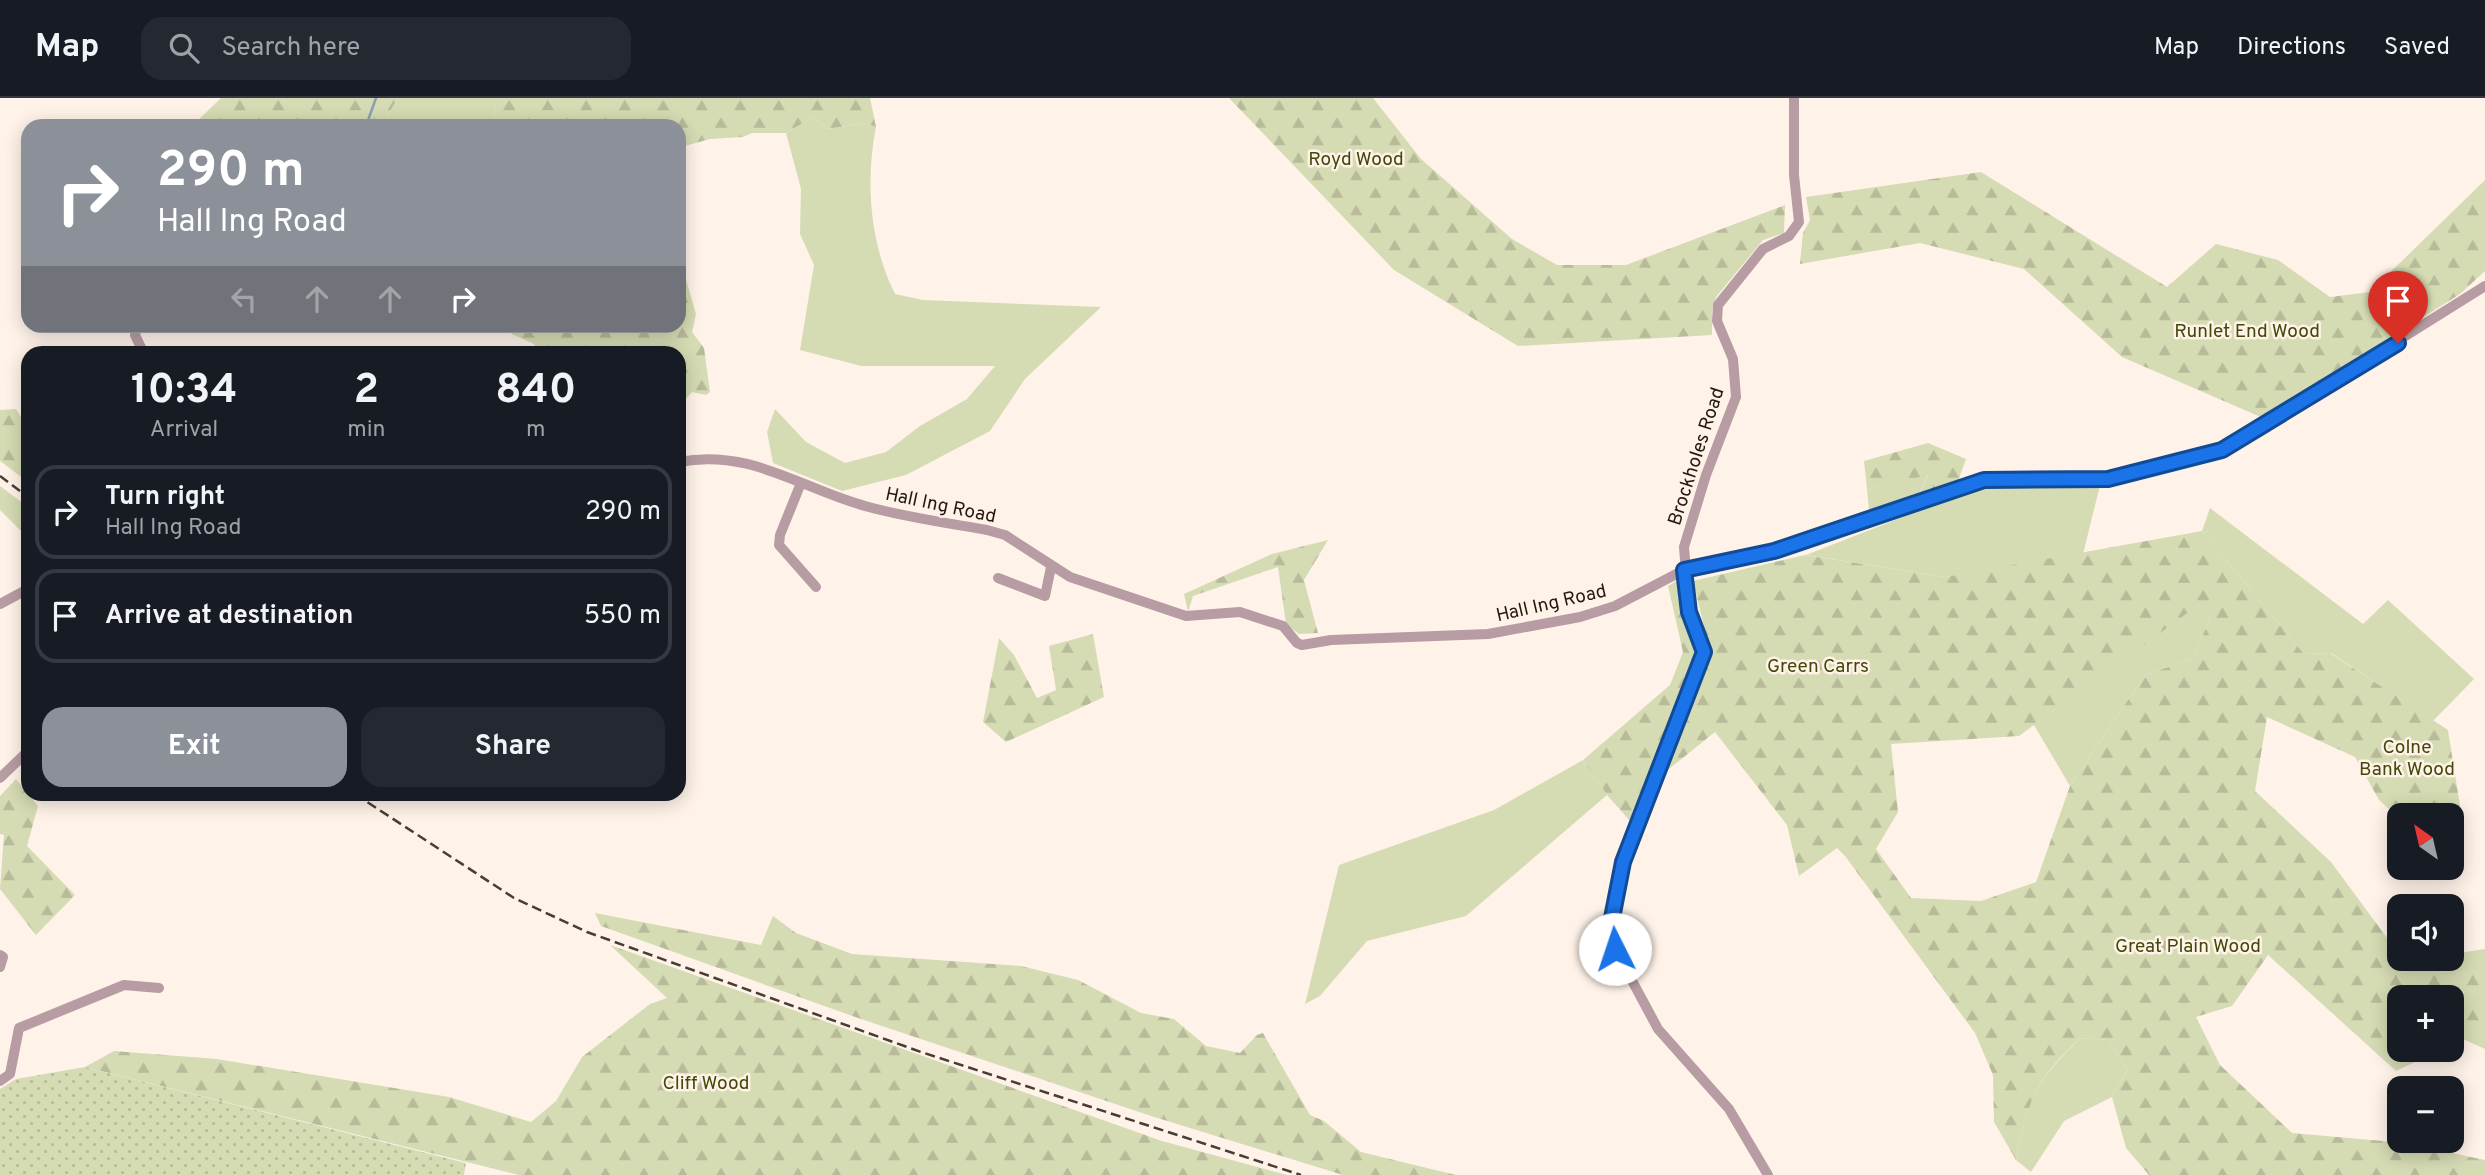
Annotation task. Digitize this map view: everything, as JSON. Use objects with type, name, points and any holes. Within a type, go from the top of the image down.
[{"type":"street","name":"Brockholes Road","points":[[1684,570],[1684,547],[1706,475],[1736,397],[1733,359],[1717,321],[1718,305],[1763,249],[1789,236],[1799,222],[1794,175],[1794,98]]},
{"type":"street","name":"Hall Ing Road","points":[[686,459],[696,457],[755,463],[864,506],[1005,536],[1070,578],[1186,616],[1240,612],[1283,626],[1297,643],[1302,645],[1331,640],[1479,635],[1580,617],[1615,606],[1684,570],[1774,551],[1984,480],[2108,479],[2222,450],[2485,286]]},
{"type":"street","points":[[801,483],[780,535],[779,545],[816,587]]},
{"type":"street","points":[[998,578],[1045,596],[1051,567]]},
{"type":"street","points":[[1684,570],[1689,612],[1704,652],[1623,862],[1612,918],[1615,949],[1658,1029],[1729,1109],[1768,1175]]},
{"type":"street","points":[[0,604],[21,593]]},
{"type":"street","points":[[0,778],[21,758]]},
{"type":"street","points":[[0,955],[3,957],[0,967]]},
{"type":"street","points":[[0,1081],[10,1074],[19,1028],[124,985],[159,988]]},
{"type":"green space","points":[[221,98],[398,98],[385,119],[199,119]]},
{"type":"green space","points":[[398,98],[493,98],[496,111],[493,119],[385,119]]},
{"type":"green space","points":[[493,98],[870,98],[876,127],[864,123],[828,129],[813,117],[786,133],[752,133],[743,137],[710,139],[686,146],[686,119],[493,119],[496,111]]},
{"type":"green space","name":"Royd Wood","points":[[1229,98],[1373,98],[1421,159],[1512,239],[1557,265],[1626,265],[1785,205],[1784,233],[1763,240],[1716,297],[1712,310],[1712,335],[1518,346],[1394,270]]},
{"type":"green space","points":[[813,117],[828,129],[864,123],[876,127],[871,169],[872,212],[880,255],[895,294],[923,300],[1101,307],[1025,379],[990,431],[906,475],[842,491],[773,463],[767,432],[775,409],[806,442],[845,463],[886,452],[920,426],[967,399],[995,366],[861,366],[800,350],[814,265],[800,234],[801,189],[786,133]]},
{"type":"green space","name":"Runlet End Wood","points":[[1981,172],[2167,287],[2216,244],[2278,260],[2330,297],[2370,292],[2485,180],[2485,271],[2460,294],[2263,418],[2122,357],[2024,269],[1920,243],[1800,264],[1803,233],[1810,220],[1806,197]]},
{"type":"green space","points":[[686,279],[696,314],[692,332],[704,348],[710,392],[706,395],[692,392],[686,399],[686,346],[535,346],[512,334],[686,333]]},
{"type":"green space","points":[[16,409],[21,417],[21,477],[0,461],[0,410]]},
{"type":"green space","points":[[1928,443],[1966,459],[1957,484],[1917,499],[1928,475],[1867,489],[1864,461]]},
{"type":"green space","points":[[1928,474],[1917,499],[1869,510],[1867,489]]},
{"type":"green space","points":[[1987,484],[2100,485],[2083,554],[1945,577],[1806,555]]},
{"type":"green space","points":[[0,486],[21,502],[21,531],[0,510]]},
{"type":"green space","points":[[2210,508],[2363,624],[2388,600],[2474,679],[2433,721],[2331,653],[2304,654],[2202,531]]},
{"type":"green space","points":[[2202,531],[2304,654],[2330,653],[2448,730],[2460,803],[2387,803],[2387,807],[2379,800],[2355,757],[2267,717],[2255,791],[2331,862],[2387,938],[2387,971],[2464,971],[2464,952],[2485,949],[2485,1049],[2464,1039],[2464,985],[2387,985],[2387,1062],[2415,1062],[2396,1071],[2268,955],[2232,1006],[2196,1017],[2220,1065],[2292,1133],[2387,1141],[2387,1153],[2452,1153],[2485,1160],[2485,1175],[2149,1175],[2126,1148],[2112,1097],[2127,1070],[2109,1040],[2081,1038],[2053,1066],[2036,1092],[2016,1160],[1994,1122],[1993,1075],[1975,1033],[1845,856],[1837,848],[1799,876],[1787,825],[1715,732],[1664,773],[1711,656],[1693,581],[1805,555],[1945,577]],"holes":[[[2201,603],[2210,619],[2192,659],[2145,675],[2070,786],[2036,882],[1981,901],[1911,898],[1876,849],[1898,812],[1891,744],[2019,736]]]},
{"type":"green space","points":[[1328,540],[1304,580],[1318,633],[1299,634],[1286,624],[1278,567],[1193,596],[1188,612],[1184,594],[1272,554]]},
{"type":"green space","points":[[1680,579],[1683,608],[1699,652],[1631,822],[1607,795],[1583,760],[1670,685],[1683,652],[1668,586]]},
{"type":"green space","points":[[2201,602],[2210,619],[2192,659],[2145,675],[2070,786],[2034,725]]},
{"type":"green space","points":[[1093,634],[1104,697],[1006,742],[983,722],[999,638],[1014,655],[1037,698],[1056,690],[1049,646]]},
{"type":"green space","points":[[1583,760],[1607,795],[1466,916],[1367,941],[1320,996],[1305,1004],[1339,865],[1494,810]]},
{"type":"green space","points":[[16,779],[21,785],[21,801],[34,801],[38,806],[27,846],[75,895],[36,935],[0,889],[4,835],[0,834],[0,796]]},
{"type":"green space","points":[[595,913],[761,945],[773,916],[796,933],[852,954],[1021,966],[1078,980],[1141,1013],[1174,1019],[1206,1046],[1240,1053],[1257,1035],[1263,1033],[1310,1115],[1324,1121],[1361,1152],[1456,1175],[1343,1175],[1151,1116],[858,1018],[601,926]]},
{"type":"green space","name":"Cliff Wood","points":[[610,945],[1162,1141],[1287,1175],[519,1175],[85,1067],[114,1051],[217,1059],[449,1097],[531,1122],[556,1101],[582,1057],[650,1004],[667,998]]},
{"type":"green space","points":[[2081,1038],[2109,1040],[2127,1070],[2112,1097],[2064,1121],[2031,1172],[2016,1160],[2030,1106],[2043,1080]]},
{"type":"green space","points":[[85,1067],[466,1163],[464,1175],[0,1175],[0,1089],[16,1079]]},
{"type":"waterway","points":[[368,119],[376,98]]},
{"type":"railway","points":[[0,476],[21,492]]},
{"type":"railway","points":[[366,801],[514,898],[587,932],[921,1052],[1301,1175]]},
{"type":"route","points":[[1615,949],[1612,918],[1623,862],[1704,652],[1689,612],[1684,570],[1774,551],[1984,480],[2108,479],[2222,450],[2398,343]]},
{"type":"park label","name":"Green Carrs","points":[[1818,665]]},
{"type":"park label","name":"Colne Bank Wood","points":[[2407,757]]},
{"type":"park label","name":"Great Plain Wood","points":[[2188,945]]}]
